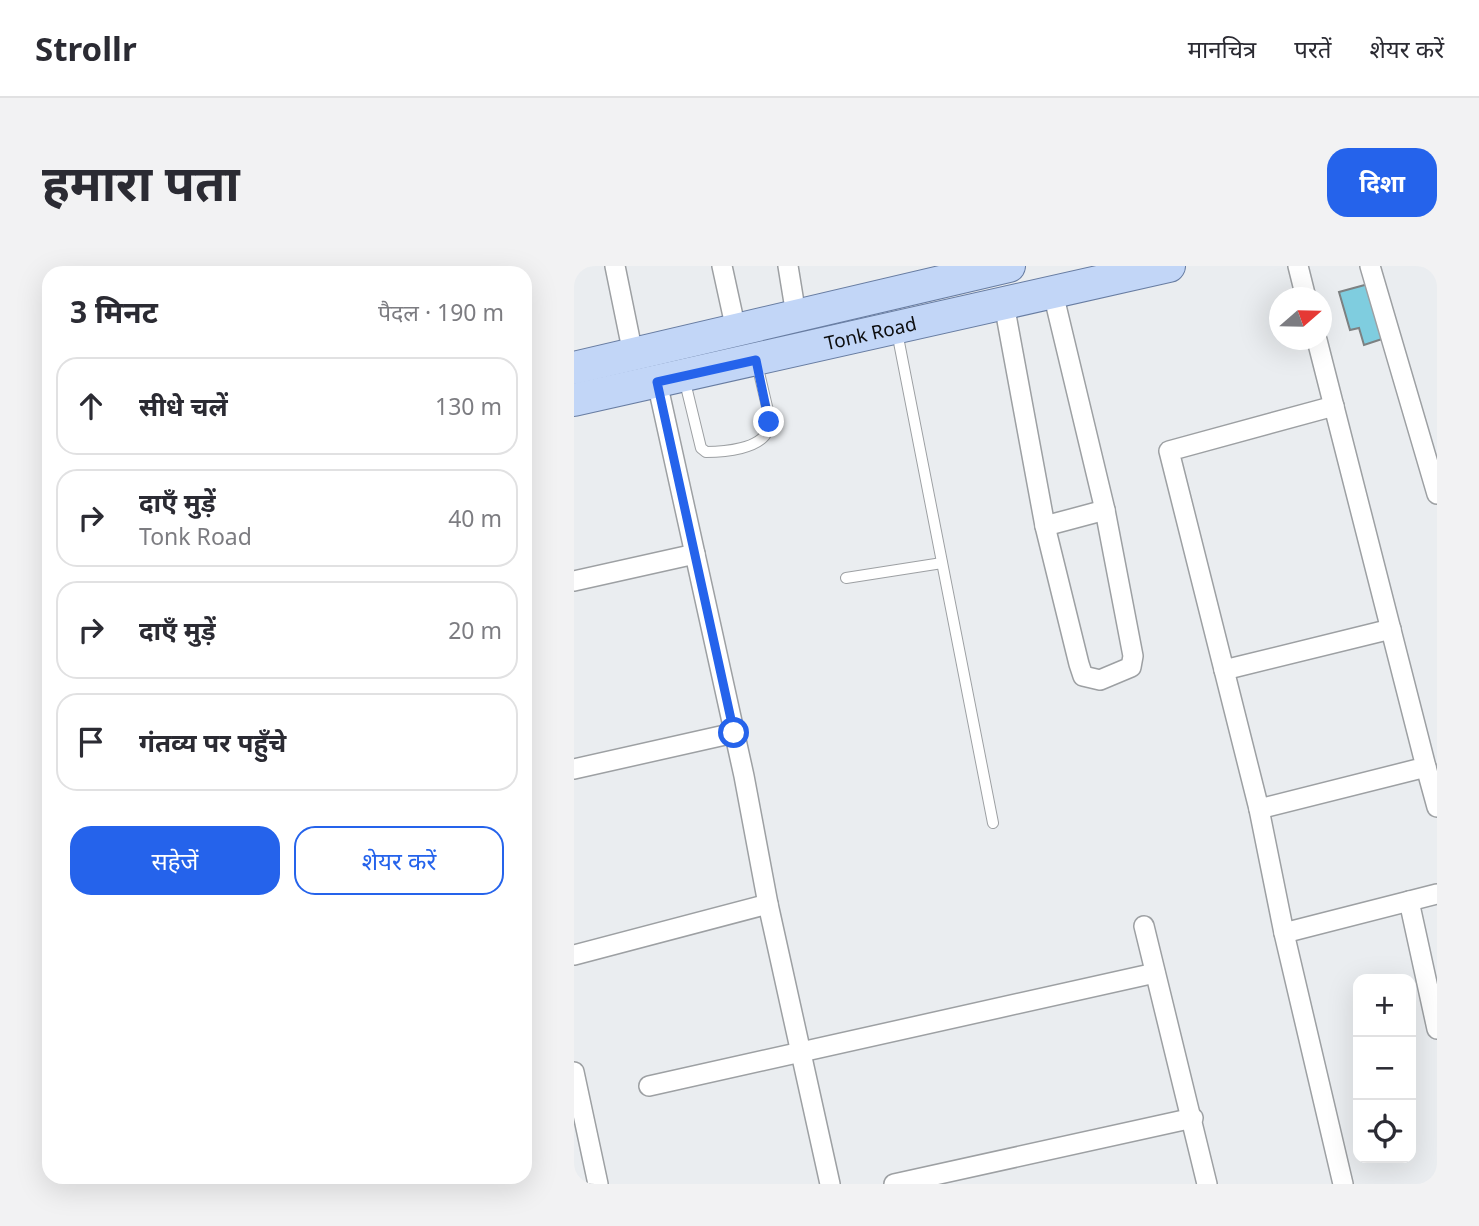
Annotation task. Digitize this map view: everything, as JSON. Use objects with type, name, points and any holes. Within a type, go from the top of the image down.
[{"type":"main road","name":"Tonk Road","points":[[574,368],[796,315],[930,275],[1009,266]]},
{"type":"main road","name":"Tonk Road","points":[[574,400],[1169,266]]},
{"type":"street","points":[[615,266],[632,354]]},
{"type":"street","points":[[722,266],[736,330]]},
{"type":"street","points":[[788,266],[796,315]]},
{"type":"street","points":[[1298,266],[1303,287]]},
{"type":"street","points":[[1370,266],[1437,494]]},
{"type":"street","points":[[930,275],[935,320]]},
{"type":"street","points":[[1004,304],[1045,526],[1079,664],[1083,676],[1100,680],[1131,667],[1133,656],[1105,510],[1053,293]]},
{"type":"street","points":[[1320,350],[1437,807]]},
{"type":"street","points":[[670,379],[695,554],[830,1184]]},
{"type":"street","points":[[1334,406],[1169,451],[1259,809],[1284,933],[1343,1184]]},
{"type":"street","points":[[1045,526],[1105,510]]},
{"type":"street","points":[[574,581],[695,554]]},
{"type":"street","points":[[1224,670],[1391,629]]},
{"type":"street","points":[[574,769],[734,733]]},
{"type":"street","points":[[1259,809],[1426,767]]},
{"type":"street","points":[[1284,933],[1437,894]]},
{"type":"street","points":[[1409,901],[1437,1029]]},
{"type":"street","points":[[574,955],[768,904]]},
{"type":"street","points":[[1144,926],[1208,1184]]},
{"type":"street","points":[[649,1086],[1156,973]]},
{"type":"street","points":[[574,1072],[582,1145],[598,1184]]},
{"type":"street","points":[[894,1184],[1193,1118]]},
{"type":"lane","points":[[896,328],[993,823]]},
{"type":"lane","points":[[670,379],[701,448],[706,452],[734,448],[759,441],[768,430],[769,415],[756,360]]},
{"type":"lane","points":[[846,578],[942,563]]},
{"type":"building","points":[[1372,283],[1388,337],[1364,345],[1359,328],[1350,330],[1339,292]]},
{"type":"route","points":[[734,733],[657,382],[756,360],[769,422]]}]
